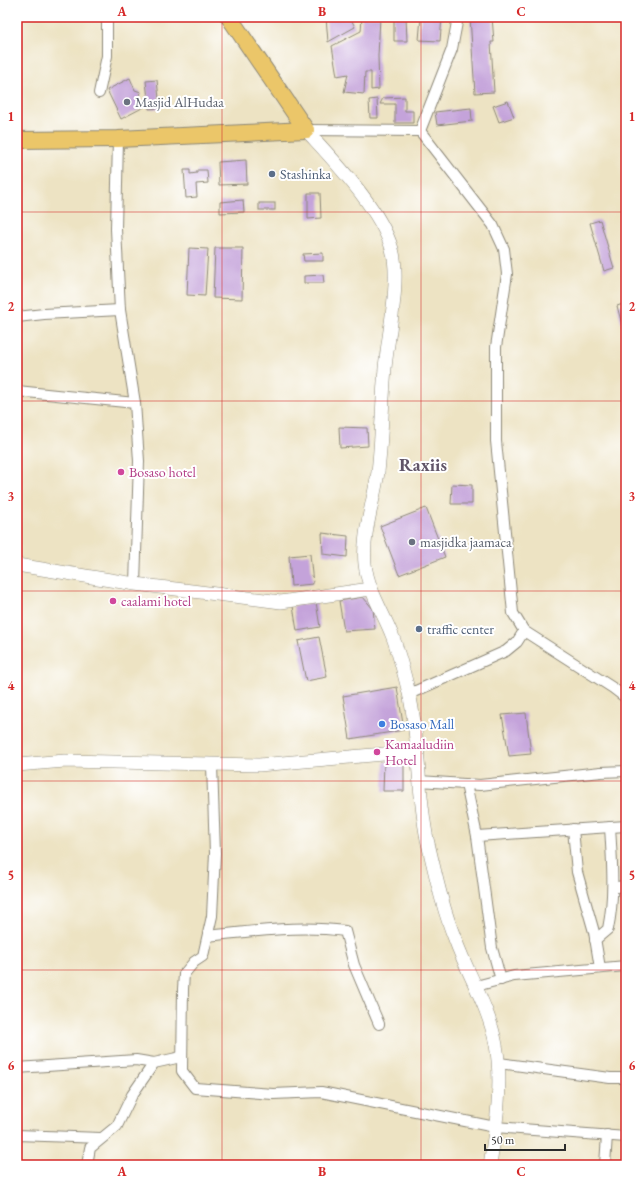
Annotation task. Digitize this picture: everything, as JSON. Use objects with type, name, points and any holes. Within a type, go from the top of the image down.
[{"type":"main road","points":[[229,17],[306,130]]},
{"type":"main road","points":[[17,140],[118,139],[306,130]]},
{"type":"street","points":[[99,93],[107,56],[107,17]]},
{"type":"street","points":[[420,131],[452,49],[458,17]]},
{"type":"street","points":[[306,130],[420,131]]},
{"type":"street","points":[[306,130],[357,188],[380,223],[392,248],[395,268],[394,290],[385,369],[380,454],[365,561],[370,589],[392,635],[409,694],[418,751],[419,781],[427,836],[443,904],[454,938],[476,986],[494,1034],[499,1063],[496,1127],[490,1165]]},
{"type":"street","points":[[420,131],[493,225],[504,249],[507,274],[496,347],[496,441],[513,612],[524,631],[613,688],[626,698]]},
{"type":"street","points":[[118,139],[116,229],[120,310],[135,403],[140,461],[135,584]]},
{"type":"street","points":[[17,317],[120,310]]},
{"type":"street","points":[[17,391],[135,403]]},
{"type":"street","points":[[17,565],[135,584],[281,602],[370,589]]},
{"type":"street","points":[[409,694],[506,651],[517,642],[524,631]]},
{"type":"street","points":[[17,765],[65,761],[212,766],[258,765],[418,751]]},
{"type":"street","points":[[212,766],[215,853],[212,916],[203,956],[194,962],[184,974],[181,1057],[182,1070],[194,1088],[273,1094],[321,1092],[496,1127],[626,1137]]},
{"type":"street","points":[[419,781],[480,785],[601,772],[626,771]]},
{"type":"street","points":[[466,784],[477,836],[492,948],[501,980]]},
{"type":"street","points":[[477,836],[626,826]]},
{"type":"street","points":[[595,940],[608,929],[613,888],[610,827]]},
{"type":"street","points":[[573,829],[577,872],[595,940],[600,968]]},
{"type":"street","points":[[613,888],[626,885]]},
{"type":"street","points":[[208,936],[290,929],[328,929],[345,932],[354,965],[379,1024]]},
{"type":"street","points":[[476,986],[514,976],[626,966]]},
{"type":"street","points":[[17,1068],[136,1060],[154,1063],[181,1057]]},
{"type":"street","points":[[87,1165],[90,1148],[117,1126],[132,1095],[154,1063]]},
{"type":"street","points":[[499,1063],[610,1078],[626,1078]]},
{"type":"street","points":[[17,1135],[101,1138]]},
{"type":"street","points":[[605,1165],[607,1135]]},
{"type":"building","points":[[326,17],[350,17],[355,27],[328,42]]},
{"type":"building","points":[[362,17],[380,17],[378,56],[379,89],[371,90],[371,72],[365,72],[364,94],[344,92],[348,74],[337,76],[332,46],[361,31]]},
{"type":"building","points":[[394,17],[406,17],[407,41],[394,41]]},
{"type":"building","points":[[421,17],[442,17],[440,41],[419,40]]},
{"type":"building","points":[[470,17],[492,17],[494,42],[491,42],[494,92],[475,93]]},
{"type":"building","name":"Masjid AlHudaa","points":[[130,78],[135,90],[141,92],[139,98],[144,107],[121,119],[107,90]]},
{"type":"building","points":[[157,80],[160,108],[149,109],[146,81]]},
{"type":"building","points":[[405,97],[405,111],[413,111],[413,123],[395,123],[395,104],[380,104],[383,98]]},
{"type":"building","points":[[377,99],[378,118],[370,118],[369,100]]},
{"type":"building","points":[[508,101],[514,117],[499,122],[493,106]]},
{"type":"building","points":[[471,108],[472,121],[437,125],[435,112]]},
{"type":"building","points":[[246,160],[247,184],[219,185],[218,162]]},
{"type":"building","points":[[184,170],[190,170],[190,174],[197,173],[197,170],[207,170],[208,183],[196,184],[197,197],[186,198]]},
{"type":"building","points":[[308,193],[320,193],[321,218],[308,219]]},
{"type":"building","points":[[243,200],[244,212],[220,213],[220,202]]},
{"type":"building","points":[[259,203],[275,203],[275,210],[259,210]]},
{"type":"building","points":[[600,220],[614,268],[604,271],[590,223]]},
{"type":"building","points":[[189,248],[208,249],[205,296],[187,295]]},
{"type":"building","points":[[215,248],[243,248],[242,299],[213,298]]},
{"type":"building","points":[[323,253],[323,261],[304,261],[303,254]]},
{"type":"building","points":[[323,275],[324,283],[304,283],[304,276]]},
{"type":"building","points":[[626,303],[626,339],[617,306]]},
{"type":"building","points":[[339,427],[367,428],[368,446],[340,448]]},
{"type":"building","points":[[452,484],[472,485],[472,504],[451,504]]},
{"type":"building","name":"masjidka jaamaca","points":[[426,508],[445,557],[399,575],[380,526]]},
{"type":"building","points":[[322,533],[348,536],[347,557],[323,554]]},
{"type":"building","points":[[310,554],[313,584],[291,586],[289,556]]},
{"type":"building","points":[[363,597],[373,609],[375,629],[344,631],[339,601]]},
{"type":"building","points":[[316,602],[320,627],[297,631],[293,606]]},
{"type":"building","points":[[319,637],[327,677],[306,681],[298,641]]},
{"type":"building","points":[[397,687],[404,730],[350,739],[343,696]]},
{"type":"building","points":[[526,713],[531,754],[509,756],[502,715]]},
{"type":"building","points":[[384,762],[404,762],[404,791],[383,791]]},
{"type":"place","name":"Masjid AlHudaa","points":[[127,102]]},
{"type":"place","name":"Stashinka","points":[[272,174]]},
{"type":"place","name":"Bosaso hotel","points":[[121,472]]},
{"type":"place","name":"masjidka jaamaca","points":[[412,542]]},
{"type":"place","name":"caalami hotel","points":[[113,601]]},
{"type":"place","name":"traffic center","points":[[419,629]]},
{"type":"place","name":"Bosaso Mall","points":[[382,724]]},
{"type":"place","name":"Kamaaludiin Hotel","points":[[377,752]]},
{"type":"district","name":"Raxiis","points":[[423,465]]}]
